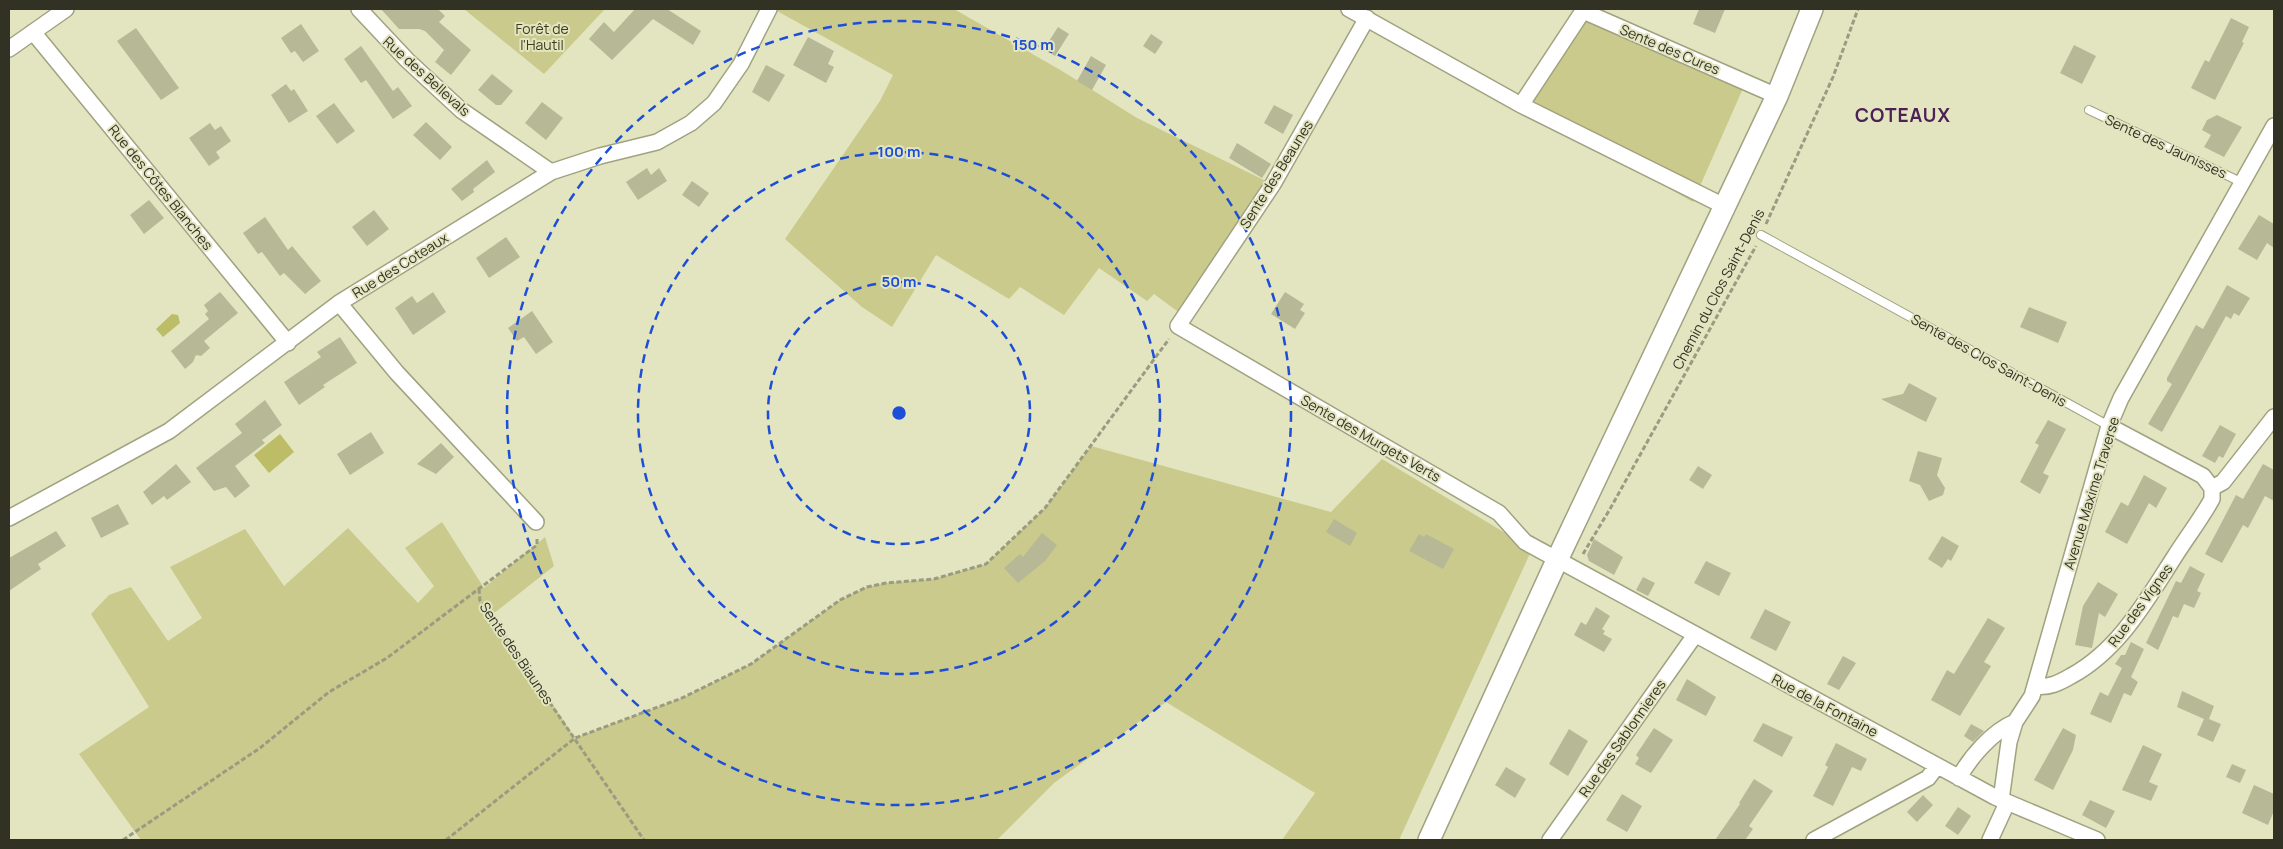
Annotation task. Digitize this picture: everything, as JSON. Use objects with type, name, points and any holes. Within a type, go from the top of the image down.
[{"type":"main road","points":[[1429,840],[1566,563],[1724,206],[1777,96],[1812,9]]},
{"type":"street","points":[[9,49],[66,9]]},
{"type":"street","name":"Rue des Bellevals","points":[[359,9],[407,60],[461,110],[551,172]]},
{"type":"street","name":"Rue des Coteaux","points":[[9,518],[169,432],[339,303],[551,172],[600,156],[657,142],[691,123],[714,103],[735,72],[769,9]]},
{"type":"street","points":[[1349,9],[1521,105],[1724,206]]},
{"type":"street","name":"Sente des Cures","points":[[1521,105],[1582,11],[1777,96]]},
{"type":"street","name":"Sente des Beaunes","points":[[1178,326],[1273,184],[1367,18]]},
{"type":"street","name":"Rue des Côtes Blanches","points":[[33,32],[288,343]]},
{"type":"street","name":"Avenue Maxime Traverse","points":[[1990,840],[2004,801],[2009,742],[2015,722],[2032,696],[2110,426],[2122,398],[2274,126]]},
{"type":"street","points":[[339,303],[397,373],[536,522]]},
{"type":"street","name":"Sente des Murgets Verts","points":[[1178,326],[1499,513],[1525,542],[1566,563]]},
{"type":"street","points":[[2212,488],[2223,482],[2274,417]]},
{"type":"street","name":"Sente des Clos Saint-Denis","points":[[2110,426],[2203,476],[2212,488]]},
{"type":"street","name":"Rue des Vignes","points":[[2035,686],[2050,686],[2078,672],[2107,650],[2117,639],[2147,600],[2209,503],[2212,488]]},
{"type":"street","name":"Rue de la Fontaine","points":[[1566,563],[1959,778],[2004,801],[2097,840]]},
{"type":"street","name":"Rue des Sablonnieres","points":[[1550,840],[1695,635]]},
{"type":"street","points":[[1959,778],[1967,764],[1998,731],[2015,722]]},
{"type":"street","points":[[1814,840],[1928,778],[1937,766]]},
{"type":"lane","name":"Sente des Jaunisses","points":[[2088,110],[2242,182]]},
{"type":"lane","name":"Sente des Clos Saint-Denis","points":[[1761,236],[2110,426]]},
{"type":"path","name":"Chemin du Clos Saint-Denis","points":[[1566,563],[1610,510],[1761,236],[1833,77],[1858,9]]},
{"type":"path","points":[[446,840],[575,738],[682,698],[751,664],[840,600],[866,587],[934,579],[986,564],[1045,508],[1178,326]]},
{"type":"path","name":"Sente des Biaunes","points":[[536,522],[537,545],[479,588],[480,601],[644,840]]},
{"type":"path","points":[[123,840],[260,748],[329,692],[387,658],[479,588]]},
{"type":"green space","name":"Forêt de l'Hautil","points":[[464,9],[605,9],[544,74]]},
{"type":"green space","points":[[778,9],[954,9],[1062,71],[1137,118],[1266,181],[1181,314],[1154,294],[1147,301],[1099,268],[1064,315],[1020,287],[1009,299],[936,255],[892,327],[862,307],[785,239],[880,101],[893,75],[777,11]]},
{"type":"green space","points":[[1579,9],[1744,86],[1693,202],[1521,105]]},
{"type":"green space","points":[[1091,446],[1331,512],[1382,459],[1532,549],[1399,840],[1282,840],[1315,793],[1166,702],[1054,783],[997,840],[141,840],[79,754],[149,707],[91,614],[109,595],[131,587],[168,641],[202,618],[170,567],[245,529],[284,586],[348,528],[418,603],[434,586],[405,548],[442,522],[484,588],[545,537],[554,566],[493,614],[575,738],[682,698],[751,664],[840,600],[867,587],[886,583],[934,579],[986,564],[1045,508]]},
{"type":"shaded area","points":[[172,314],[178,315],[180,323],[163,337],[156,329]]},
{"type":"shaded area","points":[[280,434],[294,452],[269,473],[254,455]]},
{"type":"building","points":[[381,9],[438,9],[445,16],[439,22],[471,50],[451,75],[435,62],[444,50],[425,31],[419,29],[399,29]]},
{"type":"building","points":[[635,9],[667,9],[701,31],[693,45],[653,19],[612,60],[589,39],[604,22],[614,32]]},
{"type":"building","points":[[1699,9],[1725,9],[1715,33],[1693,24]]},
{"type":"building","points":[[2231,18],[2249,27],[2242,42],[2244,43],[2215,100],[2191,88],[2205,60],[2209,62]]},
{"type":"building","points":[[301,24],[319,51],[303,62],[295,51],[291,53],[281,38]]},
{"type":"building","points":[[1058,27],[1069,34],[1055,56],[1044,49]]},
{"type":"building","points":[[136,28],[179,88],[161,100],[117,41]]},
{"type":"building","points":[[1151,34],[1163,42],[1155,54],[1143,46]]},
{"type":"building","points":[[808,37],[834,51],[828,64],[834,67],[826,83],[793,65]]},
{"type":"building","points":[[2074,45],[2096,56],[2082,84],[2060,73]]},
{"type":"building","points":[[361,46],[393,91],[398,87],[412,106],[393,119],[366,80],[361,83],[344,59]]},
{"type":"building","points":[[1091,56],[1106,65],[1092,90],[1077,81]]},
{"type":"building","points":[[766,65],[785,75],[769,102],[752,92]]},
{"type":"building","points":[[492,74],[513,91],[501,105],[496,105],[478,90]]},
{"type":"building","points":[[286,84],[291,91],[294,89],[308,111],[289,123],[271,95]]},
{"type":"building","points":[[542,102],[563,118],[546,140],[525,123]]},
{"type":"building","points":[[334,103],[355,131],[337,144],[316,116]]},
{"type":"building","points":[[1274,105],[1293,115],[1283,134],[1264,123]]},
{"type":"building","points":[[2217,115],[2242,127],[2224,157],[2204,147],[2211,135],[2202,130],[2207,120]]},
{"type":"building","points":[[426,122],[452,147],[440,160],[413,135]]},
{"type":"building","points":[[210,123],[215,130],[221,126],[231,141],[216,152],[220,158],[209,166],[189,138]]},
{"type":"building","points":[[1237,143],[1271,164],[1262,178],[1229,158]]},
{"type":"building","points":[[487,160],[495,172],[473,189],[474,192],[462,201],[451,189]]},
{"type":"building","points":[[647,168],[651,175],[659,168],[667,181],[638,200],[626,182]]},
{"type":"building","points":[[692,181],[709,193],[699,207],[682,195]]},
{"type":"building","points":[[149,200],[164,218],[144,234],[130,215]]},
{"type":"building","points":[[374,210],[389,229],[367,246],[352,227]]},
{"type":"building","points":[[2259,215],[2274,224],[2274,248],[2267,243],[2257,260],[2238,249]]},
{"type":"building","points":[[265,217],[288,250],[292,246],[321,281],[305,294],[284,273],[280,276],[262,252],[258,254],[243,233]]},
{"type":"building","points":[[506,237],[520,257],[489,278],[476,258]]},
{"type":"building","points":[[2227,285],[2250,298],[2239,316],[2234,313],[2231,319],[2226,316],[2162,432],[2148,424],[2172,384],[2167,381],[2167,378],[2196,325],[2203,329]]},
{"type":"building","points":[[220,292],[238,313],[204,341],[210,348],[201,356],[196,355],[193,362],[185,369],[171,351],[209,319],[205,314],[208,311],[204,305]]},
{"type":"building","points":[[433,292],[446,312],[413,335],[395,308],[412,296],[417,303]]},
{"type":"building","points":[[1285,292],[1304,304],[1300,310],[1305,313],[1295,329],[1271,314]]},
{"type":"building","points":[[2029,307],[2067,322],[2058,343],[2020,327]]},
{"type":"building","points":[[532,311],[553,342],[536,354],[524,337],[517,341],[508,328]]},
{"type":"building","points":[[340,337],[357,363],[323,385],[325,387],[299,405],[284,382],[321,357],[317,352]]},
{"type":"building","points":[[1909,383],[1937,398],[1926,422],[1881,399],[1903,394]]},
{"type":"building","points":[[265,400],[282,425],[262,440],[265,443],[235,466],[250,486],[235,498],[226,487],[214,491],[196,468],[242,433],[235,424]]},
{"type":"building","points":[[2048,420],[2066,429],[2043,473],[2049,476],[2040,494],[2020,482],[2039,445],[2035,443]]},
{"type":"building","points":[[2220,425],[2236,434],[2223,458],[2219,456],[2215,463],[2202,456]]},
{"type":"building","points":[[371,432],[384,453],[350,475],[337,454]]},
{"type":"building","points":[[441,443],[454,457],[436,474],[417,464]]},
{"type":"building","points":[[1918,451],[1942,458],[1937,475],[1945,488],[1943,495],[1929,501],[1920,485],[1909,481]]},
{"type":"building","points":[[176,464],[191,482],[167,500],[164,496],[152,505],[143,492]]},
{"type":"building","points":[[2263,464],[2274,470],[2274,501],[2265,496],[2248,528],[2243,525],[2222,563],[2205,554],[2236,495],[2243,499]]},
{"type":"building","points":[[1698,466],[1712,475],[1703,489],[1689,480]]},
{"type":"building","points":[[2144,475],[2167,488],[2156,508],[2149,503],[2127,544],[2105,532],[2121,502],[2128,506]]},
{"type":"building","points":[[118,504],[129,524],[101,538],[91,518]]},
{"type":"building","points":[[1334,519],[1357,533],[1350,546],[1326,532]]},
{"type":"building","points":[[56,531],[66,546],[38,564],[41,569],[9,591],[9,558]]},
{"type":"building","points":[[1042,533],[1057,545],[1045,561],[1018,583],[1004,568],[1020,554],[1023,557]]},
{"type":"building","points":[[1419,534],[1424,537],[1426,534],[1454,549],[1443,569],[1409,551]]},
{"type":"building","points":[[1942,536],[1959,546],[1951,561],[1948,559],[1942,568],[1928,559]]},
{"type":"building","points":[[1594,539],[1623,557],[1614,575],[1589,561],[1587,555]]},
{"type":"building","points":[[1706,561],[1731,573],[1719,596],[1694,583]]},
{"type":"building","points":[[2190,566],[2205,574],[2197,591],[2201,593],[2194,608],[2184,604],[2178,618],[2173,616],[2158,650],[2146,643],[2176,581],[2181,583]]},
{"type":"building","points":[[1643,577],[1655,583],[1648,596],[1636,590]]},
{"type":"building","points":[[2098,582],[2118,594],[2105,617],[2099,613],[2092,648],[2075,645],[2083,606]]},
{"type":"building","points":[[1596,607],[1610,616],[1602,629],[1605,631],[1603,634],[1612,639],[1604,652],[1574,635],[1581,622],[1586,625]]},
{"type":"building","points":[[1765,609],[1791,622],[1776,651],[1750,638]]},
{"type":"building","points":[[1988,618],[2005,628],[1984,662],[1991,666],[1960,716],[1931,700],[1947,670],[1954,674]]},
{"type":"building","points":[[2131,642],[2144,649],[2131,677],[2138,682],[2131,696],[2124,693],[2111,723],[2090,714],[2100,692],[2108,696],[2122,668],[2115,664],[2121,655],[2125,655]]},
{"type":"building","points":[[1843,656],[1856,663],[1839,690],[1827,684]]},
{"type":"building","points":[[1687,679],[1716,697],[1706,716],[1676,700]]},
{"type":"building","points":[[2182,691],[2214,706],[2209,719],[2221,724],[2213,742],[2197,735],[2204,719],[2177,707]]},
{"type":"building","points":[[1763,723],[1793,737],[1782,757],[1753,741]]},
{"type":"building","points":[[1971,724],[1984,731],[1973,742],[1964,736]]},
{"type":"building","points":[[1654,728],[1673,740],[1651,773],[1635,764],[1639,758],[1636,755]]},
{"type":"building","points":[[2063,728],[2076,735],[2073,750],[2053,790],[2034,780]]},
{"type":"building","points":[[1569,729],[1588,741],[1568,776],[1549,764]]},
{"type":"building","points":[[1836,743],[1867,759],[1861,771],[1852,767],[1833,806],[1813,796],[1828,767],[1825,765]]},
{"type":"building","points":[[2143,745],[2162,754],[2149,782],[2158,786],[2151,801],[2122,790]]},
{"type":"building","points":[[2232,764],[2246,770],[2240,783],[2226,777]]},
{"type":"building","points":[[1506,767],[1526,779],[1515,798],[1495,785]]},
{"type":"building","points":[[1754,779],[1773,791],[1749,826],[1753,829],[1745,840],[1715,840],[1740,804]]},
{"type":"building","points":[[2254,785],[2274,794],[2274,811],[2268,825],[2242,813]]},
{"type":"building","points":[[1622,794],[1642,806],[1627,832],[1606,820]]},
{"type":"building","points":[[1923,795],[1933,805],[1917,822],[1907,812]]},
{"type":"building","points":[[2090,800],[2115,811],[2106,828],[2082,815]]},
{"type":"building","points":[[1958,807],[1971,816],[1958,835],[1945,826]]},
{"type":"district","name":"COTEAUX","points":[[1903,115]]}]
